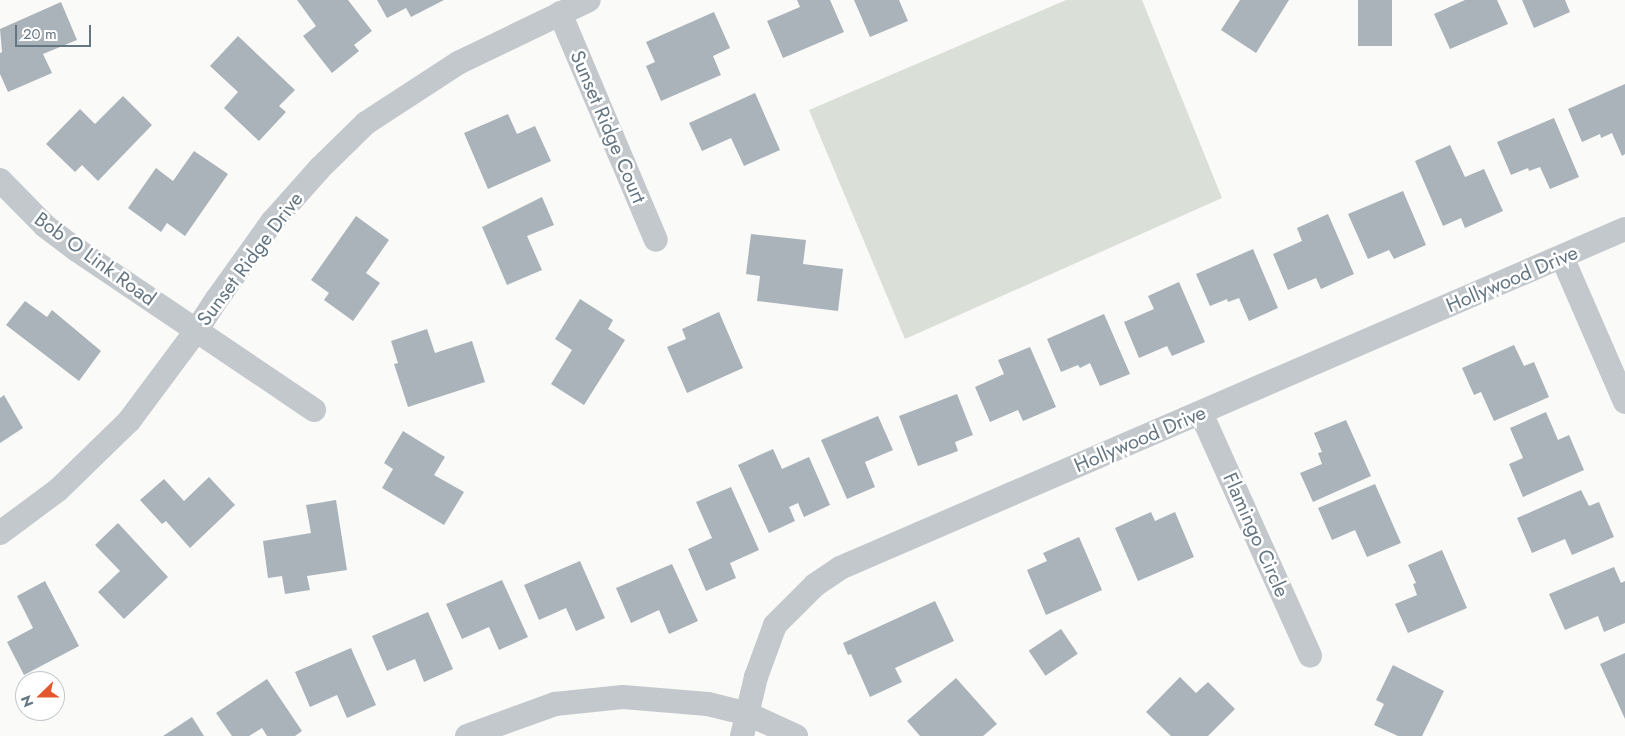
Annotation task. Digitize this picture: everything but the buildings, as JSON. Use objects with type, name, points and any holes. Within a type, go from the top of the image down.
[{"type":"street","name":"Sunset Ridge Drive","points":[[0,532],[58,490],[122,428],[196,331],[272,222],[320,168],[366,123],[458,63],[589,0]]},
{"type":"street","name":"Sunset Ridge Court","points":[[560,13],[656,240]]},
{"type":"street","name":"Bob O Link Road","points":[[0,180],[45,226],[314,410]]},
{"type":"street","name":"Hollywood Drive","points":[[745,725],[756,677],[775,625],[823,579],[840,568],[1625,229]]},
{"type":"street","points":[[1562,257],[1625,402]]},
{"type":"street","name":"Flamingo Circle","points":[[1201,413],[1310,656]]},
{"type":"street","points":[[467,736],[555,704],[623,697],[698,703],[745,725],[796,736]]},
{"type":"shaded area","points":[[1066,0],[1142,0],[1222,198],[905,339],[809,110]]}]
